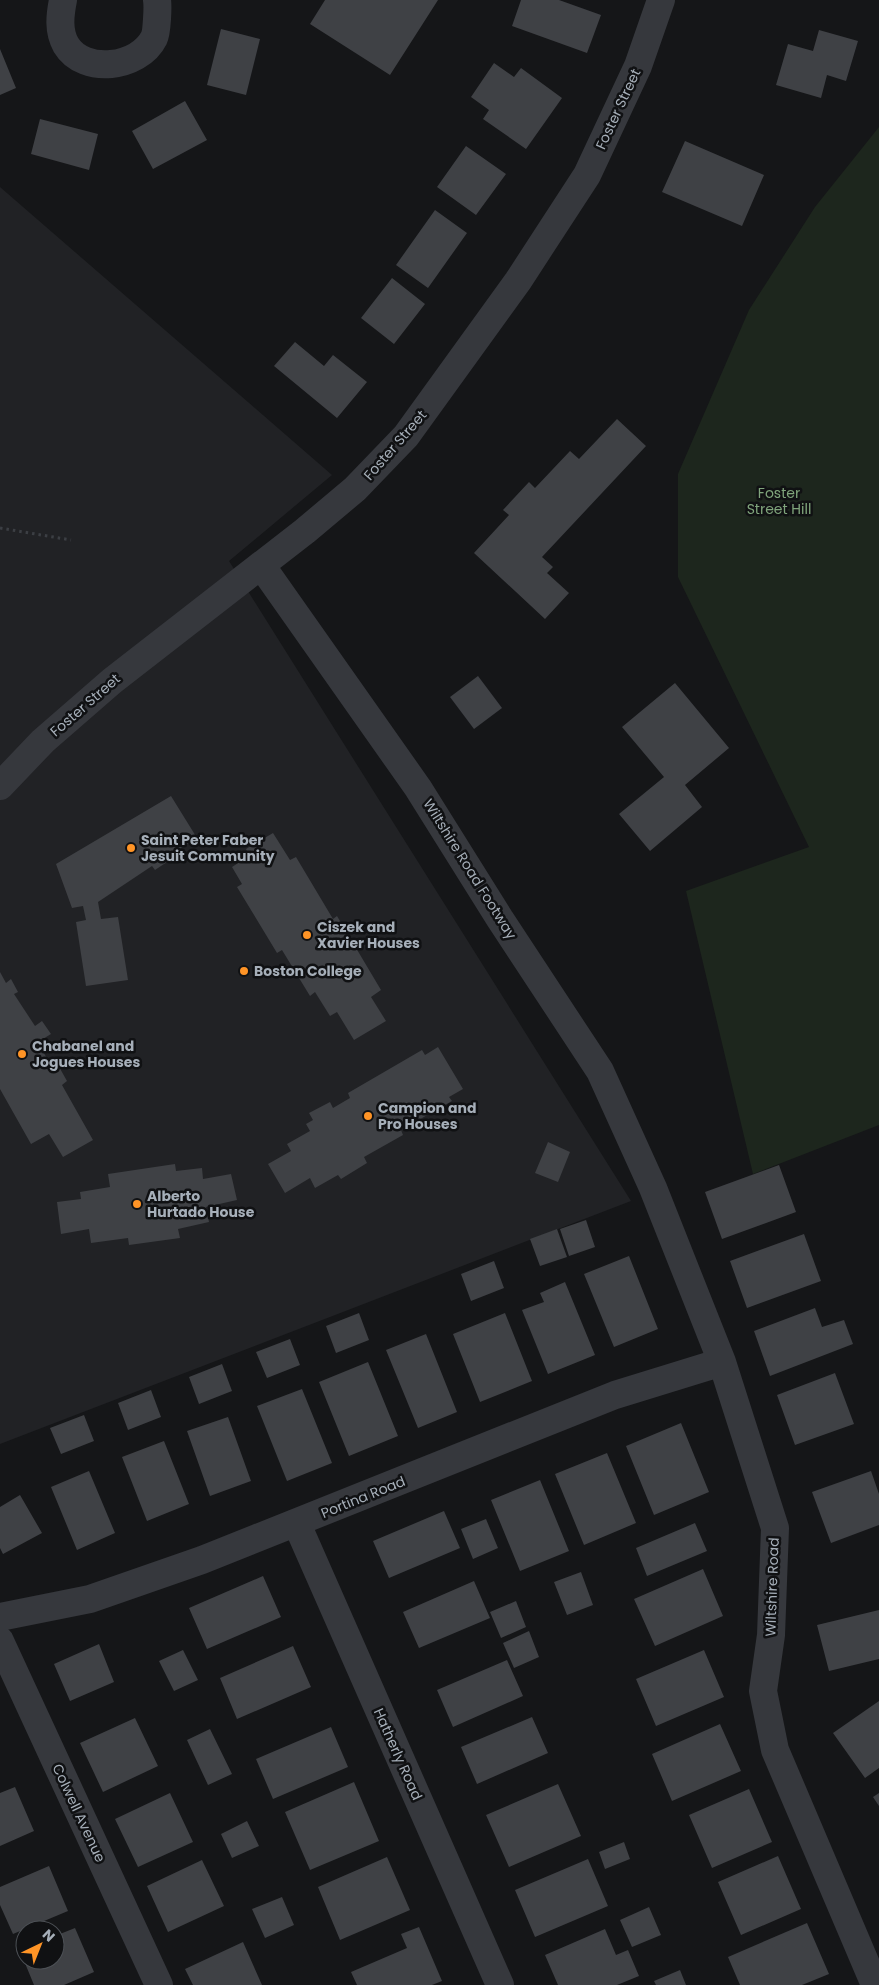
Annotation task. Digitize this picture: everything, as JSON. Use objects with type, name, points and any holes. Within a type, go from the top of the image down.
[{"type":"street","points":[[63,0],[59,21],[66,45],[82,60],[107,65],[137,56],[154,38],[157,0]]},
{"type":"street","name":"Foster Street","points":[[0,786],[43,741],[112,681],[262,565],[355,489],[406,436],[458,366],[588,175],[638,66],[661,0]]},
{"type":"street","name":"Wiltshire Road Footway","points":[[262,565],[418,788],[500,919],[600,1071],[653,1188]]},
{"type":"street","name":"Wiltshire Road","points":[[653,1188],[722,1362],[775,1528],[772,1634],[763,1691],[775,1750],[875,1985]]},
{"type":"street","name":"Portina Road","points":[[0,1617],[90,1599],[202,1560],[297,1524],[615,1395],[722,1362]]},
{"type":"street","name":"Hatherly Road","points":[[297,1524],[500,1985]]},
{"type":"street","name":"Colwell Avenue","points":[[0,1642],[159,1985]]},
{"type":"path","points":[[0,528],[70,540]]},
{"type":"shaded area","name":"Boston College","points":[[0,187],[332,475],[229,561],[631,1201],[0,1444]]},
{"type":"green space","name":"Foster Street Hill","points":[[879,127],[879,1125],[753,1174],[686,891],[809,847],[678,577],[678,474],[749,310],[815,207]]},
{"type":"building","points":[[325,0],[438,0],[390,75],[310,24]]},
{"type":"building","points":[[521,0],[559,0],[601,15],[587,53],[512,26]]},
{"type":"building","points":[[221,29],[260,39],[246,95],[207,85]]},
{"type":"building","points":[[819,30],[858,41],[846,81],[827,75],[821,98],[776,85],[788,44],[813,51]]},
{"type":"building","points":[[0,49],[16,88],[0,95]]},
{"type":"building","points":[[494,63],[514,77],[521,68],[562,98],[526,149],[483,119],[489,110],[471,97]]},
{"type":"building","points":[[185,101],[207,140],[153,169],[132,131]]},
{"type":"building","points":[[40,119],[98,134],[89,170],[31,154]]},
{"type":"building","points":[[685,141],[764,175],[742,226],[662,192]]},
{"type":"building","points":[[466,146],[506,174],[476,215],[437,187]]},
{"type":"building","points":[[435,210],[467,233],[428,288],[396,265]]},
{"type":"building","points":[[392,278],[425,304],[394,344],[361,318]]},
{"type":"building","points":[[295,342],[324,366],[333,355],[367,382],[337,418],[274,366]]},
{"type":"building","points":[[617,419],[646,446],[542,557],[553,567],[547,573],[569,593],[545,619],[474,553],[509,515],[503,510],[529,482],[535,488],[570,451],[579,459]]},
{"type":"building","points":[[478,676],[502,708],[474,729],[450,697]]},
{"type":"building","points":[[675,683],[729,748],[685,785],[702,807],[650,851],[619,814],[664,777],[622,727]]},
{"type":"building","name":"Saint Peter Faber Jesuit Community","points":[[171,796],[197,838],[164,859],[167,862],[155,870],[152,866],[98,902],[101,919],[118,917],[128,980],[86,986],[76,922],[86,920],[83,906],[72,908],[56,864]]},
{"type":"building","name":"Ciszek and Xavier Houses","points":[[273,833],[290,860],[296,857],[333,919],[337,916],[381,990],[371,997],[386,1021],[354,1040],[337,1012],[330,1016],[315,992],[310,996],[282,950],[277,953],[237,887],[242,884],[232,867],[249,856],[246,849]]},
{"type":"building","name":"Chabanel and Jogues Houses","points":[[0,972],[6,983],[11,979],[18,992],[14,994],[35,1026],[42,1021],[51,1034],[38,1042],[52,1068],[58,1065],[67,1081],[62,1085],[93,1140],[63,1157],[49,1134],[31,1144],[0,1089]]},
{"type":"building","name":"Campion and Pro Houses","points":[[438,1047],[463,1089],[449,1097],[452,1101],[401,1130],[403,1135],[364,1157],[367,1163],[341,1179],[338,1175],[315,1188],[310,1178],[285,1193],[268,1164],[291,1151],[287,1144],[310,1131],[306,1124],[313,1120],[309,1113],[330,1102],[333,1108],[350,1098],[348,1093],[422,1050],[425,1055]]},
{"type":"building","points":[[548,1142],[570,1152],[558,1182],[535,1173]]},
{"type":"building","name":"Alberto Hurtado House","points":[[175,1164],[176,1171],[202,1168],[203,1179],[231,1174],[237,1200],[206,1207],[209,1222],[178,1229],[180,1238],[129,1245],[128,1238],[91,1243],[89,1229],[61,1234],[57,1202],[81,1199],[80,1192],[110,1187],[108,1174]]},
{"type":"building","points":[[779,1165],[796,1212],[722,1239],[705,1192]]},
{"type":"building","points":[[586,1220],[595,1247],[569,1256],[560,1229]]},
{"type":"building","points":[[557,1229],[567,1257],[540,1266],[530,1239]]},
{"type":"building","points":[[804,1234],[821,1281],[747,1308],[730,1261]]},
{"type":"building","points":[[629,1256],[658,1329],[614,1347],[584,1274]]},
{"type":"building","points":[[494,1261],[504,1288],[471,1301],[461,1274]]},
{"type":"building","points":[[565,1282],[595,1355],[548,1374],[522,1310],[544,1302],[540,1293]]},
{"type":"building","points":[[815,1308],[822,1327],[844,1320],[853,1344],[770,1376],[754,1331]]},
{"type":"building","points":[[359,1313],[369,1340],[336,1353],[326,1326]]},
{"type":"building","points":[[505,1313],[532,1381],[480,1402],[453,1334]]},
{"type":"building","points":[[426,1334],[457,1412],[418,1428],[386,1350]]},
{"type":"building","points":[[290,1339],[300,1365],[267,1378],[256,1352]]},
{"type":"building","points":[[368,1362],[398,1436],[349,1456],[319,1382]]},
{"type":"building","points":[[222,1364],[232,1391],[199,1404],[189,1377]]},
{"type":"building","points":[[835,1373],[854,1424],[795,1445],[777,1395]]},
{"type":"building","points":[[302,1389],[332,1463],[287,1481],[257,1406]]},
{"type":"building","points":[[151,1390],[161,1417],[128,1430],[118,1403]]},
{"type":"building","points":[[84,1415],[94,1441],[61,1454],[50,1428]]},
{"type":"building","points":[[228,1417],[251,1481],[210,1496],[187,1431]]},
{"type":"building","points":[[681,1423],[709,1492],[654,1515],[626,1446]]},
{"type":"building","points":[[164,1441],[189,1504],[147,1521],[122,1457]]},
{"type":"building","points":[[607,1453],[636,1523],[584,1545],[555,1474]]},
{"type":"building","points":[[89,1471],[115,1533],[77,1550],[51,1487]]},
{"type":"building","points":[[871,1471],[879,1494],[879,1525],[831,1543],[812,1492]]},
{"type":"building","points":[[540,1480],[569,1551],[520,1571],[491,1500]]},
{"type":"building","points":[[20,1495],[42,1533],[3,1554],[0,1548],[0,1507]]},
{"type":"building","points":[[444,1511],[460,1548],[389,1578],[373,1541]]},
{"type":"building","points":[[486,1519],[498,1548],[473,1559],[461,1529]]},
{"type":"building","points":[[695,1523],[707,1551],[647,1576],[636,1548]]},
{"type":"building","points":[[703,1569],[723,1616],[655,1646],[634,1599]]},
{"type":"building","points":[[581,1572],[593,1605],[567,1615],[554,1582]]},
{"type":"building","points":[[263,1576],[281,1617],[207,1649],[189,1608]]},
{"type":"building","points":[[474,1581],[490,1618],[419,1648],[403,1612]]},
{"type":"building","points":[[516,1601],[526,1627],[501,1638],[490,1612]]},
{"type":"building","points":[[879,1610],[879,1659],[829,1671],[817,1625]]},
{"type":"building","points":[[529,1631],[539,1657],[514,1668],[503,1643]]},
{"type":"building","points":[[99,1644],[114,1682],[70,1701],[54,1664]]},
{"type":"building","points":[[293,1646],[311,1687],[237,1719],[220,1678]]},
{"type":"building","points":[[183,1650],[198,1680],[174,1691],[159,1661]]},
{"type":"building","points":[[704,1650],[724,1697],[656,1726],[636,1679]]},
{"type":"building","points":[[507,1660],[523,1696],[453,1727],[437,1690]]},
{"type":"building","points":[[879,1701],[879,1768],[865,1778],[833,1733]]},
{"type":"building","points":[[532,1717],[548,1753],[477,1784],[461,1747]]},
{"type":"building","points":[[135,1718],[158,1766],[103,1792],[80,1743]]},
{"type":"building","points":[[720,1724],[741,1771],[672,1801],[652,1754]]},
{"type":"building","points":[[331,1727],[348,1767],[273,1799],[256,1759]]},
{"type":"building","points":[[210,1729],[232,1774],[208,1785],[187,1740]]},
{"type":"building","points":[[354,1782],[379,1841],[310,1870],[285,1812]]},
{"type":"building","points":[[558,1784],[581,1836],[509,1867],[486,1815]]},
{"type":"building","points":[[15,1787],[34,1831],[0,1846],[0,1793]]},
{"type":"building","points":[[749,1789],[772,1842],[712,1868],[689,1815]]},
{"type":"building","points":[[170,1793],[193,1842],[138,1867],[115,1819]]},
{"type":"building","points":[[879,1793],[879,1806],[873,1797]]},
{"type":"building","points":[[247,1821],[259,1846],[232,1858],[221,1834]]},
{"type":"building","points":[[624,1842],[630,1859],[605,1869],[599,1852]]},
{"type":"building","points":[[778,1856],[801,1909],[741,1935],[718,1882]]},
{"type":"building","points":[[387,1857],[410,1910],[340,1940],[318,1887]]},
{"type":"building","points":[[588,1859],[608,1906],[535,1937],[515,1890]]},
{"type":"building","points":[[202,1860],[224,1906],[168,1932],[147,1886]]},
{"type":"building","points":[[49,1866],[68,1911],[46,1920],[15,1920],[15,1933],[13,1934],[0,1905],[0,1887]]},
{"type":"building","points":[[282,1897],[294,1925],[265,1938],[252,1909]]},
{"type":"building","points":[[649,1907],[661,1935],[632,1947],[620,1920]]},
{"type":"building","points":[[807,1923],[829,1974],[802,1985],[740,1985],[728,1957]]},
{"type":"building","points":[[419,1927],[442,1981],[432,1985],[357,1985],[351,1972],[407,1948],[401,1934]]},
{"type":"building","points":[[75,1928],[94,1972],[64,1985],[34,1985],[28,1970],[65,1970],[65,1932]]},
{"type":"building","points":[[605,1929],[616,1955],[628,1950],[639,1976],[617,1985],[558,1985],[545,1955]]},
{"type":"building","points":[[243,1942],[262,1985],[193,1985],[185,1969]]},
{"type":"building","points":[[680,1970],[686,1985],[656,1985],[654,1981]]},
{"type":"place","name":"Saint Peter Faber Jesuit Community","points":[[131,848]]},
{"type":"place","name":"Ciszek and Xavier Houses","points":[[307,935]]},
{"type":"place","name":"Boston College","points":[[244,971]]},
{"type":"place","name":"Chabanel and Jogues Houses","points":[[22,1054]]},
{"type":"place","name":"Campion and Pro Houses","points":[[368,1116]]},
{"type":"place","name":"Alberto Hurtado House","points":[[137,1204]]}]
